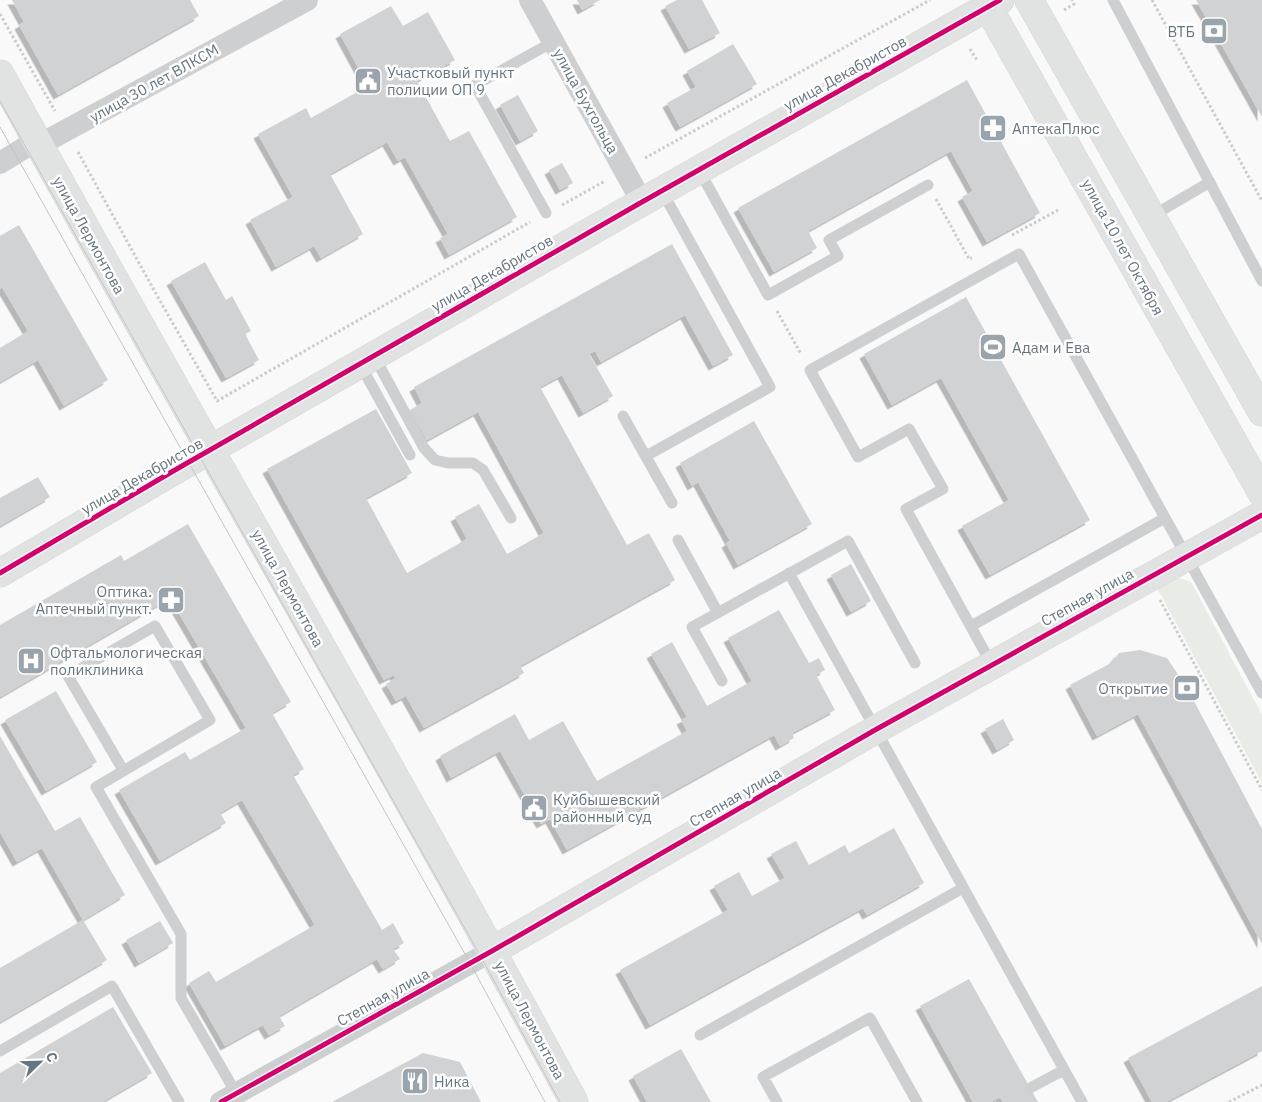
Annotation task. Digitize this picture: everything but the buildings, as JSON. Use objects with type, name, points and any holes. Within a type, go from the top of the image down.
[{"type":"main road","points":[[1029,0],[1262,412]]},
{"type":"main road","name":"улица Декабристов","points":[[0,574],[210,450],[991,2]]},
{"type":"main road","name":"улица 10 лет Октября","points":[[991,2],[1262,493]]},
{"type":"main road","name":"улица Лермонтова","points":[[0,74],[492,951],[574,1102]]},
{"type":"main road","name":"Степная улица","points":[[492,951],[876,730],[1262,514]]},
{"type":"street","name":"улица 30 лет ВЛКСМ","points":[[0,163],[26,148],[39,146],[306,0]]},
{"type":"street","name":"улица Бухгольца","points":[[530,0],[553,42],[652,196]]},
{"type":"street","name":"Степная улица","points":[[228,1098],[492,951]]},
{"type":"lane","points":[[1113,0],[1262,281]]},
{"type":"lane","points":[[546,213],[475,85],[553,42]]},
{"type":"lane","points":[[699,170],[768,295],[838,256],[829,240],[928,185]]},
{"type":"lane","points":[[1152,216],[1210,182]]},
{"type":"lane","points":[[646,456],[770,387],[652,196]]},
{"type":"lane","points":[[992,665],[906,509],[943,489],[909,429],[858,457],[810,370],[1019,254],[1262,692]]},
{"type":"lane","points":[[367,360],[410,456]]},
{"type":"lane","points":[[367,360],[424,448],[435,460],[448,463],[473,463],[483,470],[511,518]]},
{"type":"lane","points":[[623,416],[672,503]]},
{"type":"lane","points":[[971,626],[1165,518]]},
{"type":"lane","points":[[678,540],[718,613]]},
{"type":"lane","points":[[722,681],[692,627],[848,541],[915,663]]},
{"type":"lane","points":[[789,573],[1082,1102]]},
{"type":"lane","points":[[123,770],[68,676],[155,626],[210,720],[96,786],[180,934],[181,998],[228,1098]]},
{"type":"lane","points":[[700,1035],[963,888]]},
{"type":"lane","points":[[0,1051],[112,986],[179,1102]]},
{"type":"lane","points":[[777,1102],[763,1077],[870,1018],[917,1102]]},
{"type":"lane","points":[[1030,1088],[1064,1070]]},
{"type":"path","points":[[1152,0],[1262,201]]},
{"type":"path","points":[[970,49],[977,60]]},
{"type":"path","points":[[928,185],[969,259],[977,254]]},
{"type":"path","points":[[1010,236],[1060,209]]},
{"type":"path","points":[[155,292],[217,401],[279,366]]},
{"type":"path","points":[[768,295],[810,370]]},
{"type":"path","points":[[1148,578],[1262,790]]},
{"type":"path","points":[[1229,1102],[1262,1085]]},
{"type":"shaded area","points":[[1172,575],[1191,582],[1262,715],[1262,783],[1154,582]]},
{"type":"tram line","points":[[0,101],[481,957],[560,1102]]},
{"type":"tram line","points":[[0,127],[470,963],[545,1102]]},
{"type":"cycle path","points":[[0,573],[175,470],[642,202],[1000,0]]},
{"type":"cycle path","points":[[221,1102],[492,951],[875,730],[1262,515]]},
{"type":"place","name":"ВТБ","points":[[1214,31]]},
{"type":"place","name":"Участковый пункт полиции ОП 9","points":[[368,81]]},
{"type":"place","name":"АптекаПлюс","points":[[993,128]]},
{"type":"place","name":"Адам и Ева","points":[[993,347]]},
{"type":"place","name":"Оптика. Аптечный пункт.","points":[[171,600]]},
{"type":"place","name":"Офтальмологическая поликлиника","points":[[31,661]]},
{"type":"place","name":"Открытие","points":[[1187,688]]},
{"type":"place","name":"Куйбышевский районный суд","points":[[534,808]]},
{"type":"place","name":"Ника","points":[[415,1081]]}]
